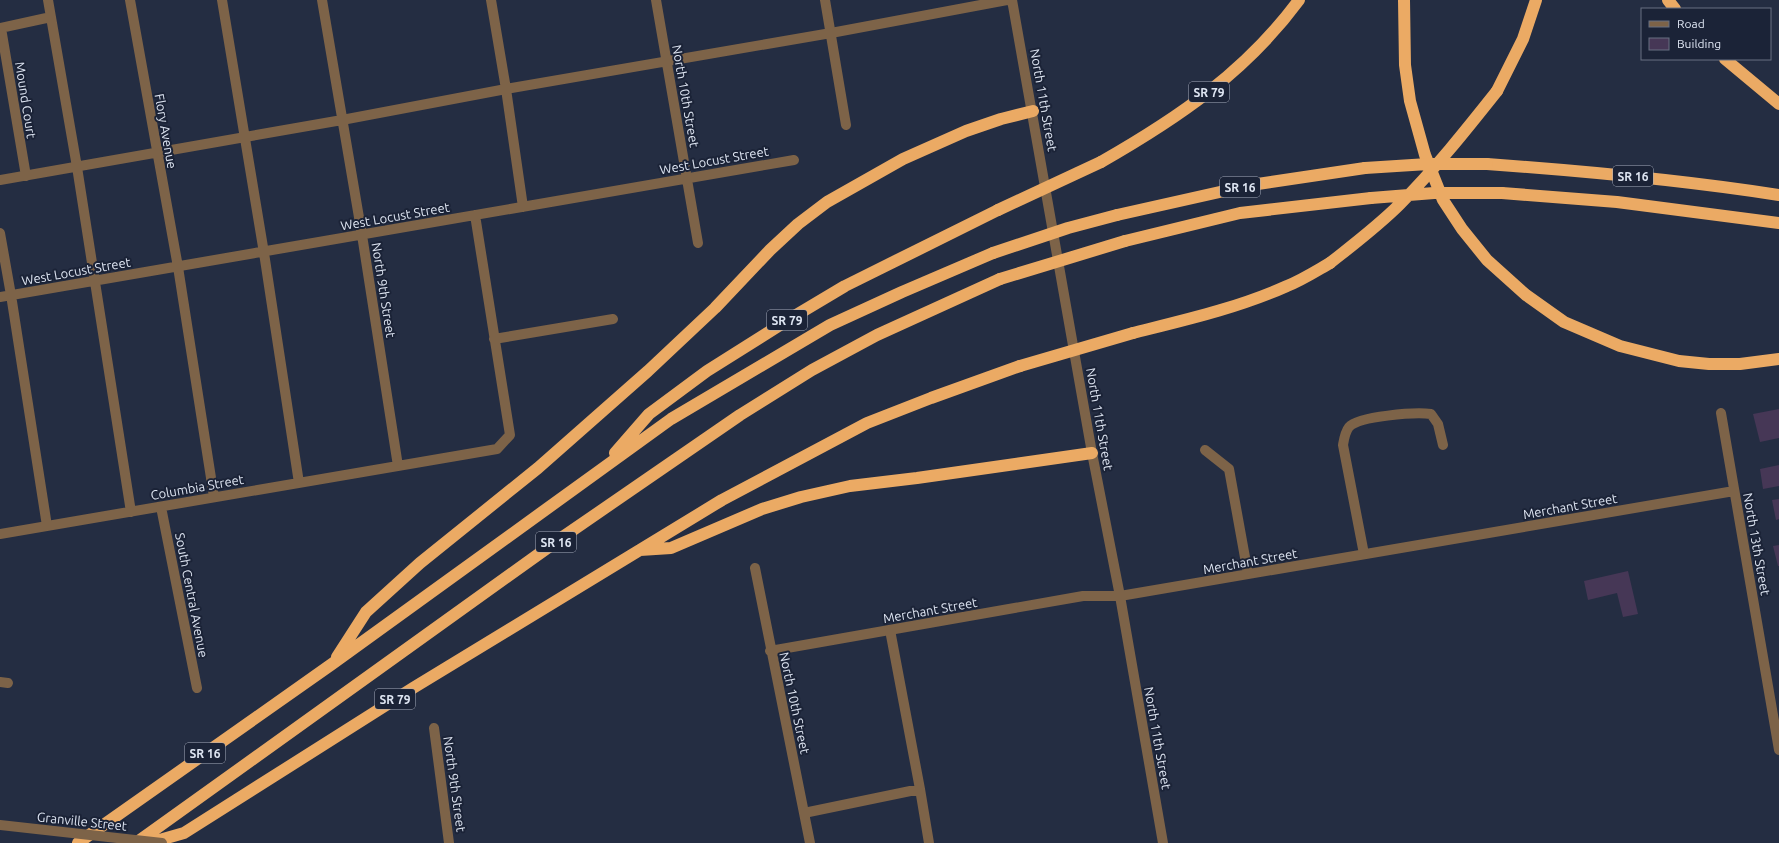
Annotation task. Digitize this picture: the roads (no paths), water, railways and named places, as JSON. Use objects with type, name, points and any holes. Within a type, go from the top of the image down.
[{"type":"highway","name":"SR 79","points":[[603,468],[649,414],[707,371],[788,320],[846,286],[998,210],[1101,162],[1180,114],[1226,79],[1266,40],[1299,0]]},
{"type":"highway","points":[[1404,0],[1405,65],[1410,101],[1425,155],[1443,200],[1462,229],[1487,260],[1526,295],[1564,322],[1620,346],[1679,361],[1694,363],[1740,364],[1779,359]]},
{"type":"highway","name":"SR 79","points":[[149,843],[184,833],[413,688],[722,500],[867,423],[1020,366],[1133,333],[1208,315],[1252,300],[1287,286],[1330,263],[1367,234],[1400,205],[1454,145],[1497,91],[1523,39],[1536,0]]},
{"type":"highway","points":[[1668,0],[1674,8]]},
{"type":"highway","points":[[1726,60],[1779,104]]},
{"type":"highway","points":[[332,664],[366,612],[420,563],[538,468],[648,371],[715,308],[770,250],[798,224],[827,202],[903,159],[966,131],[1001,119],[1033,111]]},
{"type":"highway","name":"SR 16","points":[[78,843],[332,664],[671,419],[830,325],[993,253],[1068,228],[1117,215],[1251,185],[1365,168],[1428,164],[1487,164],[1580,171],[1697,183],[1779,194]]},
{"type":"highway","name":"SR 16","points":[[136,843],[557,541],[740,415],[812,370],[877,335],[1000,279],[1125,241],[1240,213],[1371,198],[1434,193],[1502,193],[1617,202],[1779,223]]},
{"type":"highway","points":[[639,550],[671,548],[762,509],[801,497],[850,486],[1092,453]]},
{"type":"street","points":[[48,0],[131,512]]},
{"type":"street","name":"Flory Avenue","points":[[130,0],[178,268],[214,498]]},
{"type":"street","points":[[222,0],[264,252],[299,483]]},
{"type":"street","name":"North 9th Street","points":[[322,0],[362,236],[398,466]]},
{"type":"street","points":[[491,0],[506,89],[523,207]]},
{"type":"street","name":"North 10th Street","points":[[656,0],[698,244]]},
{"type":"street","points":[[825,0],[846,125]]},
{"type":"street","points":[[0,180],[245,138],[506,89],[831,34],[1007,0]]},
{"type":"street","name":"North 11th Street","points":[[1012,0],[1033,111],[1092,453],[1120,596],[1163,843]]},
{"type":"street","points":[[1,28],[51,17]]},
{"type":"street","name":"Mound Court","points":[[1,28],[26,176]]},
{"type":"street","name":"West Locust Street","points":[[0,298],[794,160]]},
{"type":"street","points":[[475,215],[494,338],[613,319]]},
{"type":"street","points":[[0,233],[47,526]]},
{"type":"street","name":"Columbia Street","points":[[0,534],[497,449],[510,435],[494,338]]},
{"type":"street","points":[[1364,554],[1343,445],[1349,428],[1358,422],[1369,419],[1420,412],[1430,414],[1438,424],[1443,445]]},
{"type":"street","name":"North 13th Street","points":[[1721,413],[1779,750]]},
{"type":"street","points":[[1204,450],[1229,469],[1248,574]]},
{"type":"street","name":"Merchant Street","points":[[770,651],[1083,596],[1120,596],[1734,491]]},
{"type":"street","name":"South Central Avenue","points":[[161,506],[197,688]]},
{"type":"street","name":"North 10th Street","points":[[755,568],[770,651],[810,843]]},
{"type":"street","points":[[890,630],[929,843]]},
{"type":"street","name":"North 9th Street","points":[[434,728],[449,843]]},
{"type":"street","points":[[804,812],[920,789]]},
{"type":"street","name":"Granville Street","points":[[0,825],[162,843]]}]
